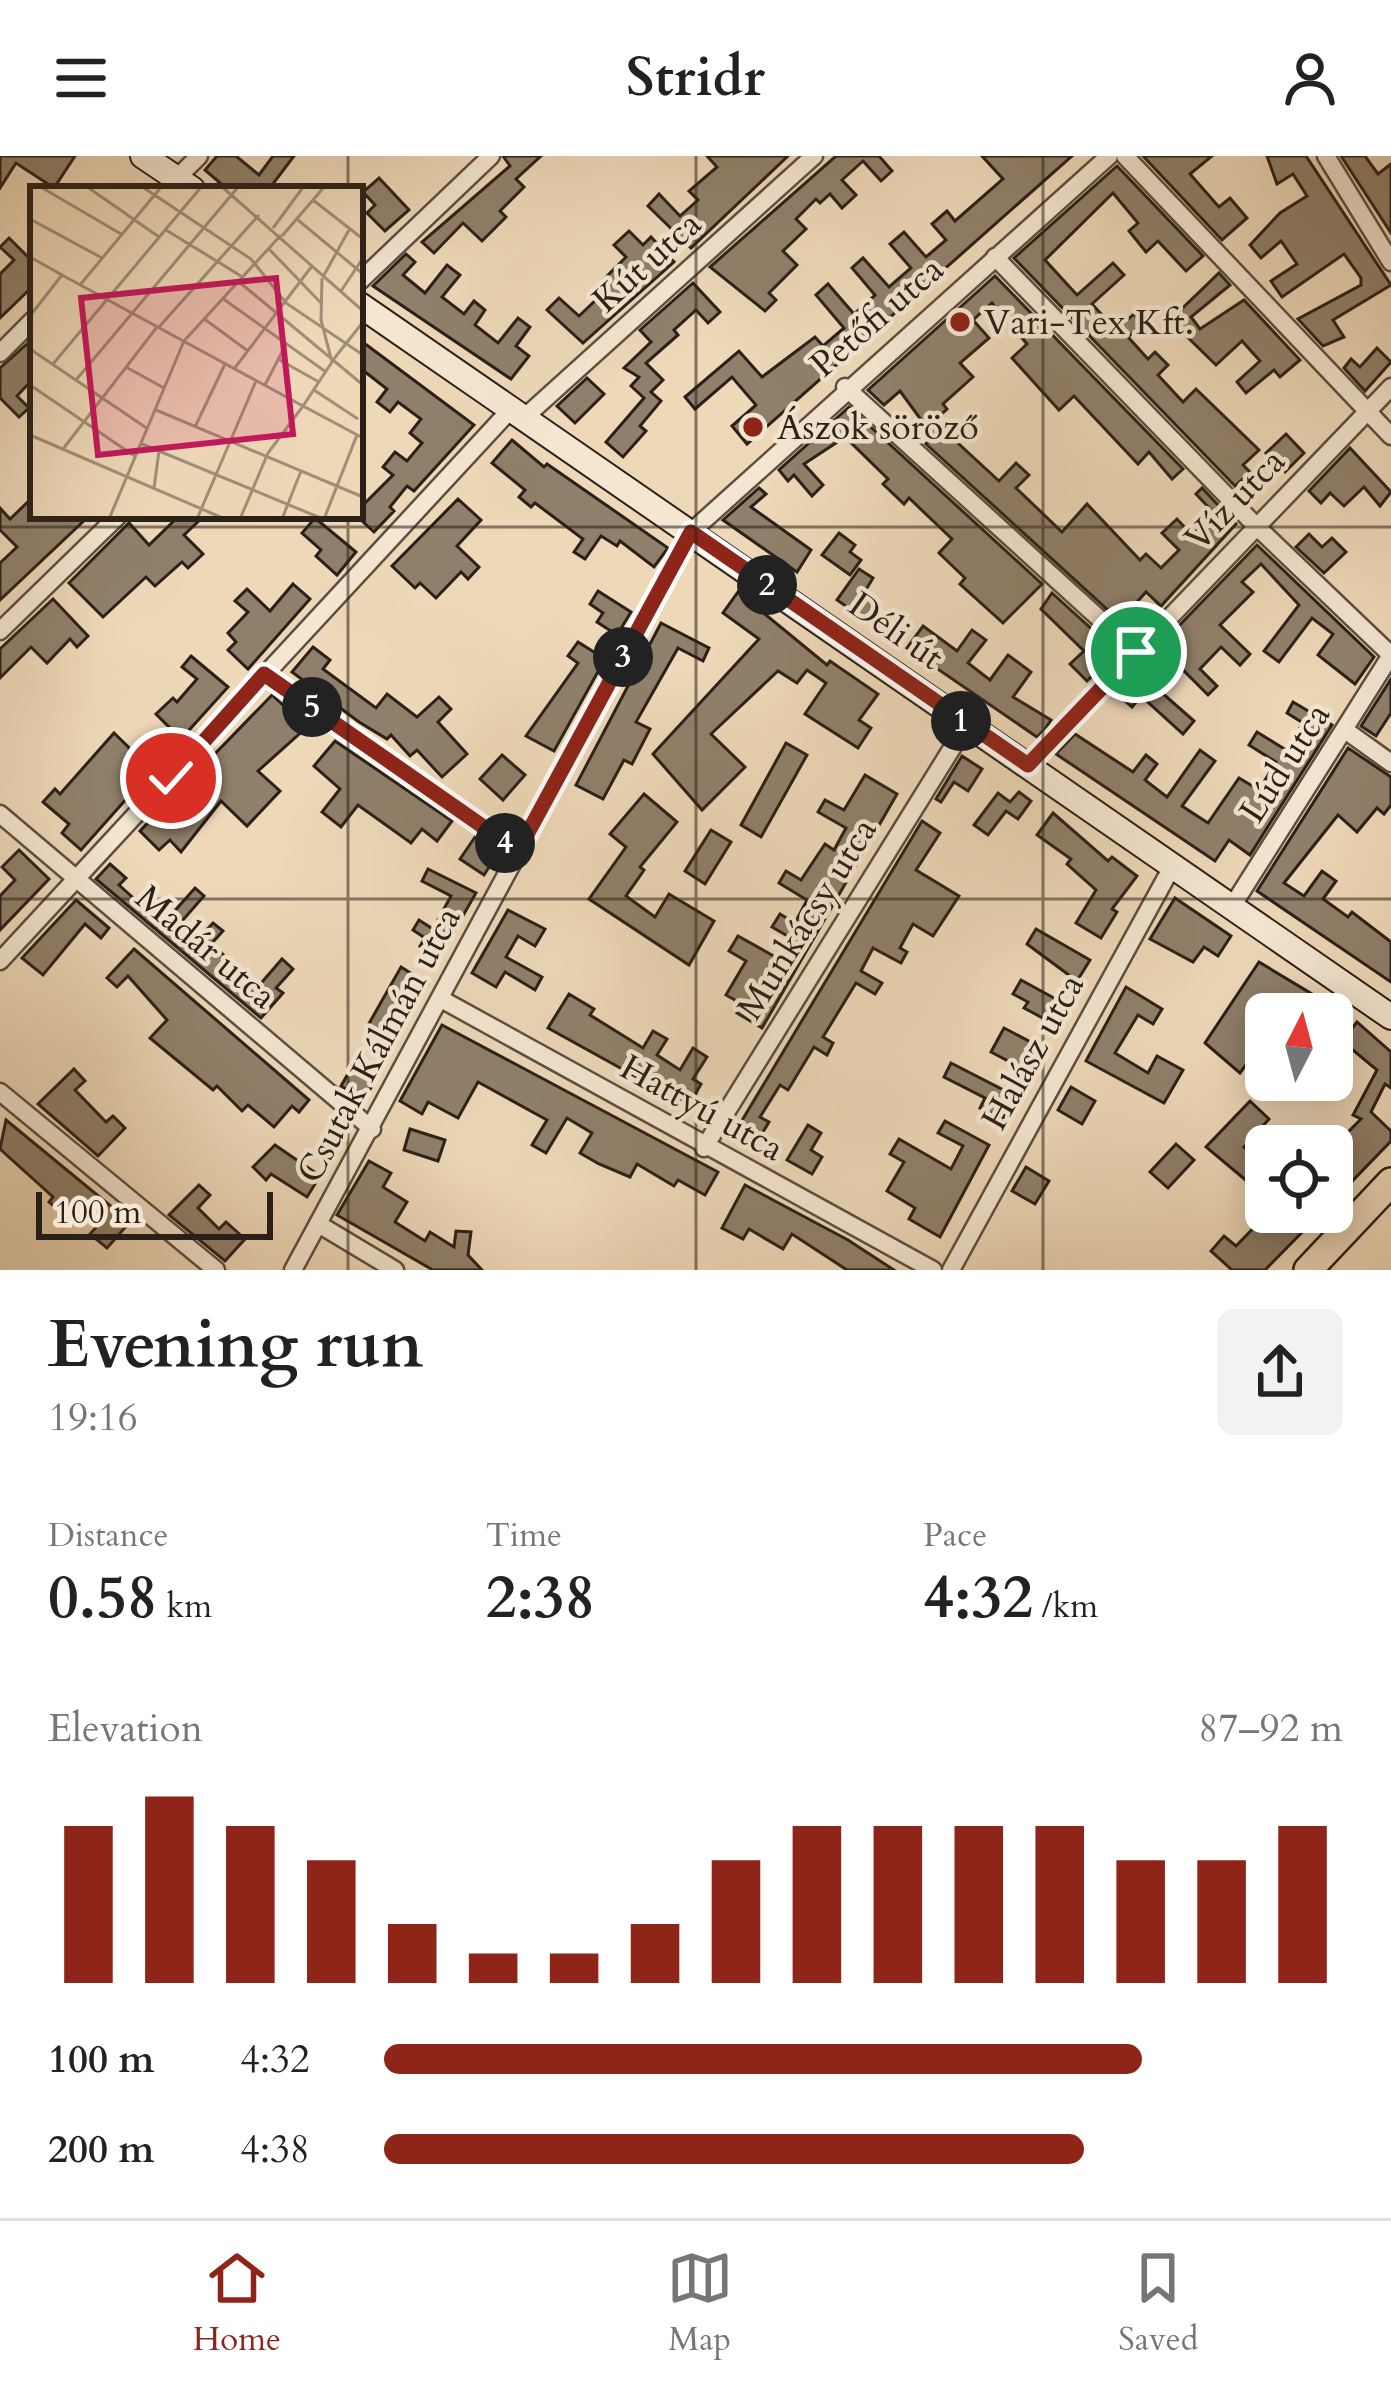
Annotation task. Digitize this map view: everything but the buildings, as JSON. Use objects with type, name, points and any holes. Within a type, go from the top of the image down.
[{"type":"main road","points":[[1308,1270],[1391,1182]]},
{"type":"street","points":[[143,156],[178,186],[199,156]]},
{"type":"street","points":[[363,278],[491,156]]},
{"type":"street","name":"Kút utca","points":[[0,961],[77,883],[264,674],[519,412],[814,156]]},
{"type":"street","name":"Petőfi utca","points":[[691,532],[845,387],[1109,156]]},
{"type":"street","points":[[1125,156],[1391,436]]},
{"type":"street","points":[[1326,156],[1391,262]]},
{"type":"street","points":[[995,257],[1256,526],[1391,655]]},
{"type":"street","name":"Déli út","points":[[363,307],[1391,1017]]},
{"type":"street","points":[[0,352],[30,323]]},
{"type":"street","points":[[845,387],[1136,652]]},
{"type":"street","name":"Víz utca","points":[[1028,765],[1391,387]]},
{"type":"street","points":[[0,631],[115,519]]},
{"type":"street","name":"Csutak Kálmán utca","points":[[293,1270],[691,532]]},
{"type":"street","name":"Lúd utca","points":[[1233,905],[1391,655]]},
{"type":"street","points":[[264,674],[518,851]]},
{"type":"street","name":"Munkácsy utca","points":[[704,1148],[967,724]]},
{"type":"street","points":[[1346,730],[1391,763]]},
{"type":"street","name":"Madár utca","points":[[0,814],[372,1129]]},
{"type":"street","name":"Halász utca","points":[[951,1270],[1173,865]]},
{"type":"street","name":"Hattyú utca","points":[[441,999],[704,1148],[933,1270]]},
{"type":"street","points":[[0,1092],[216,1270]]},
{"type":"street","points":[[320,1225],[395,1270]]},
{"type":"place","name":"Vari-Tex Kft.","points":[[960,322]]},
{"type":"place","name":"Ászok söröző","points":[[753,427]]},
{"type":"route","points":[[171,778],[264,674],[518,851],[691,532],[1028,765],[1136,652]]}]
